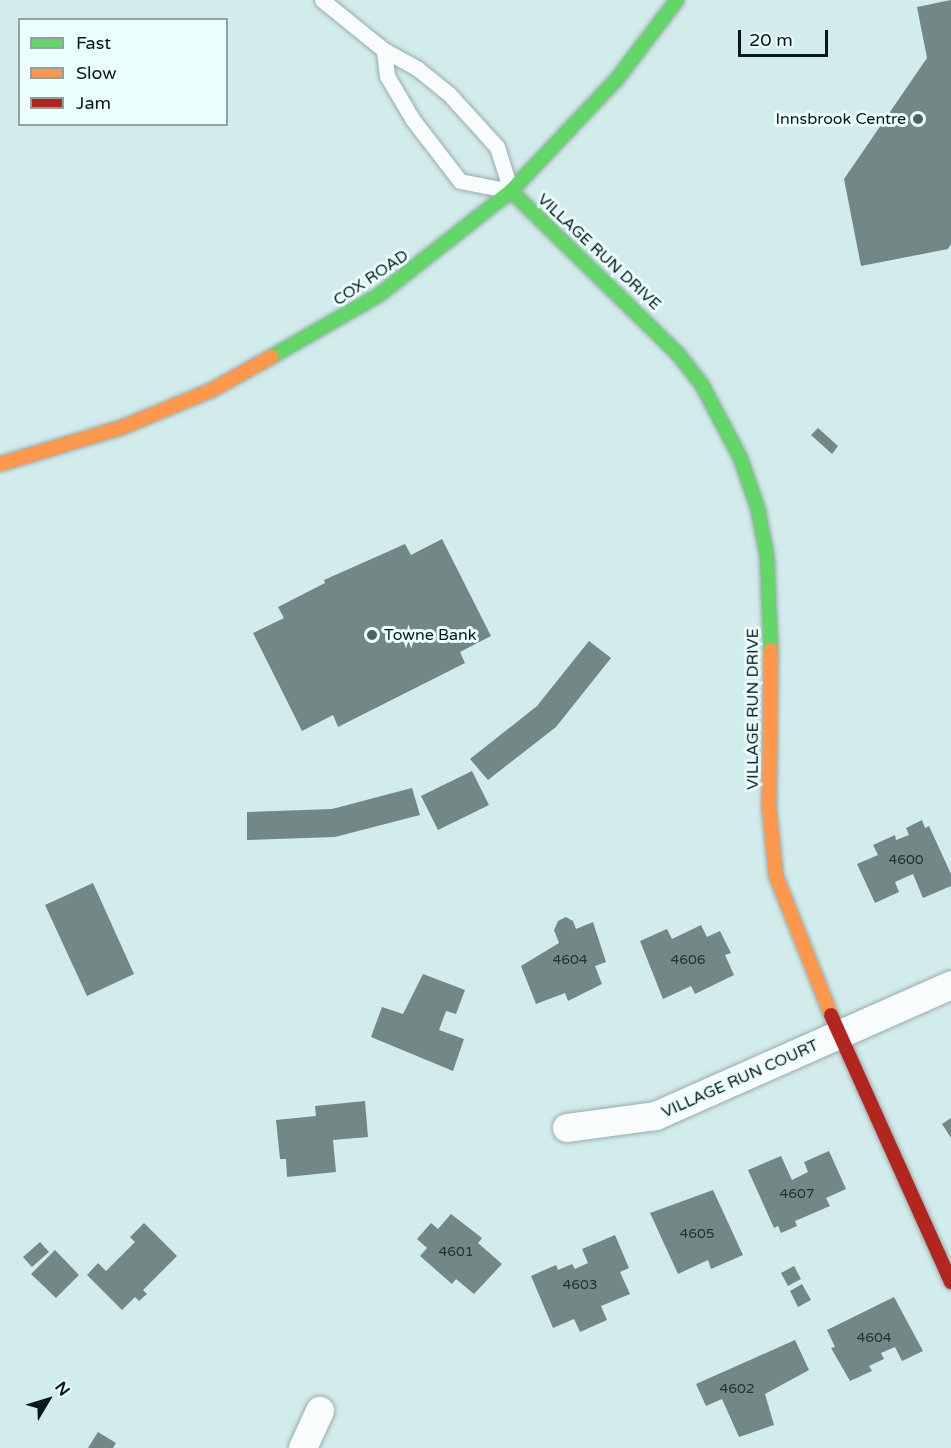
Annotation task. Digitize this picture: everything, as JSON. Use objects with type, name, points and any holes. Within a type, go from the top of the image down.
[{"type":"street","name":"COX ROAD","points":[[0,464],[123,427],[212,390],[283,352],[379,295],[511,191],[573,129],[677,0]]},
{"type":"street","name":"VILLAGE RUN DRIVE","points":[[511,191],[678,354],[702,385],[740,457],[758,509],[767,556],[773,860],[785,906],[839,1035],[951,1282]]},
{"type":"street","name":"VILLAGE RUN COURT","points":[[567,1128],[656,1116],[951,985]]},
{"type":"street","points":[[303,1448],[321,1411]]},
{"type":"lane","points":[[322,0],[384,51],[418,69],[449,94],[497,147],[511,191],[460,181],[412,120],[387,76],[384,51]]},
{"type":"building","name":"Innsbrook Centre","points":[[951,0],[951,244],[948,249],[861,266],[844,179],[927,58],[917,7]]},
{"type":"building","points":[[818,428],[838,446],[832,454],[811,435]]},
{"type":"building","name":"Towne Bank","points":[[442,539],[491,636],[460,652],[465,663],[338,727],[333,715],[302,731],[253,633],[284,618],[278,607],[325,583],[324,580],[405,544],[411,555]]},
{"type":"building","points":[[589,641],[611,658],[556,727],[488,780],[470,759],[537,706]]},
{"type":"building","points":[[472,771],[489,805],[438,830],[421,796]]},
{"type":"building","points":[[412,788],[420,815],[335,837],[247,840],[247,812],[332,809]]},
{"type":"building","points":[[922,820],[925,828],[929,826],[951,874],[951,886],[923,898],[913,874],[895,882],[899,892],[875,903],[857,864],[878,855],[873,845],[895,835],[896,840],[909,835],[906,828]]},
{"type":"building","points":[[93,883],[134,974],[87,996],[45,905]]},
{"type":"building","points":[[566,917],[573,921],[576,929],[593,922],[606,962],[595,966],[602,984],[568,1001],[565,993],[536,1004],[521,966],[559,943],[554,930],[558,921]]},
{"type":"building","points":[[701,925],[707,937],[720,931],[731,953],[725,955],[734,975],[695,994],[691,986],[663,999],[640,941],[667,929],[672,939]]},
{"type":"building","points":[[423,974],[465,990],[456,1014],[446,1011],[439,1030],[464,1039],[453,1071],[371,1037],[382,1007],[403,1014]]},
{"type":"building","points":[[365,1101],[368,1137],[333,1140],[336,1172],[287,1177],[286,1159],[280,1159],[276,1120],[316,1116],[315,1106]]},
{"type":"building","points":[[951,1118],[951,1138],[942,1124]]},
{"type":"building","points":[[829,1151],[846,1189],[826,1198],[830,1206],[795,1221],[797,1226],[781,1233],[778,1226],[774,1228],[748,1170],[781,1156],[792,1180],[808,1172],[804,1162]]},
{"type":"building","points":[[713,1190],[743,1255],[711,1269],[708,1260],[678,1274],[650,1213]]},
{"type":"building","points":[[451,1214],[482,1238],[478,1243],[502,1264],[474,1294],[456,1279],[452,1284],[420,1256],[427,1248],[417,1239],[431,1223],[438,1229]]},
{"type":"building","points":[[144,1223],[177,1256],[143,1290],[147,1294],[139,1301],[135,1297],[122,1310],[87,1275],[98,1263],[106,1271],[135,1242],[130,1237]]},
{"type":"building","points":[[615,1235],[629,1268],[620,1272],[630,1294],[601,1306],[607,1320],[580,1332],[574,1319],[553,1328],[531,1276],[556,1265],[558,1270],[572,1264],[575,1269],[588,1263],[582,1249]]},
{"type":"building","points":[[40,1242],[49,1252],[32,1267],[23,1257]]},
{"type":"building","points":[[55,1250],[79,1275],[56,1298],[31,1274]]},
{"type":"building","points":[[794,1266],[801,1279],[788,1286],[781,1273]]},
{"type":"building","points":[[802,1284],[811,1300],[798,1307],[790,1291]]},
{"type":"building","points":[[894,1297],[923,1351],[902,1361],[895,1347],[881,1353],[884,1359],[869,1366],[872,1371],[850,1381],[831,1348],[835,1347],[827,1330]]},
{"type":"building","points":[[795,1340],[809,1370],[765,1394],[774,1425],[739,1437],[722,1399],[706,1406],[696,1384]]},
{"type":"building","points":[[98,1432],[116,1443],[113,1448],[88,1448]]},
{"type":"traffic: fast","points":[[271,357],[379,295],[511,191],[617,79],[677,0]]},
{"type":"traffic: fast","points":[[511,191],[678,354],[702,385],[740,457],[758,509],[767,556],[771,650]]},
{"type":"traffic: slow","points":[[0,464],[123,427],[212,390],[271,357]]},
{"type":"traffic: slow","points":[[771,650],[769,807],[776,876],[831,1015]]},
{"type":"traffic: jam","points":[[831,1015],[951,1282]]},
{"type":"place","name":"Innsbrook Centre","points":[[918,119]]},
{"type":"place","name":"Towne Bank","points":[[372,635]]}]
